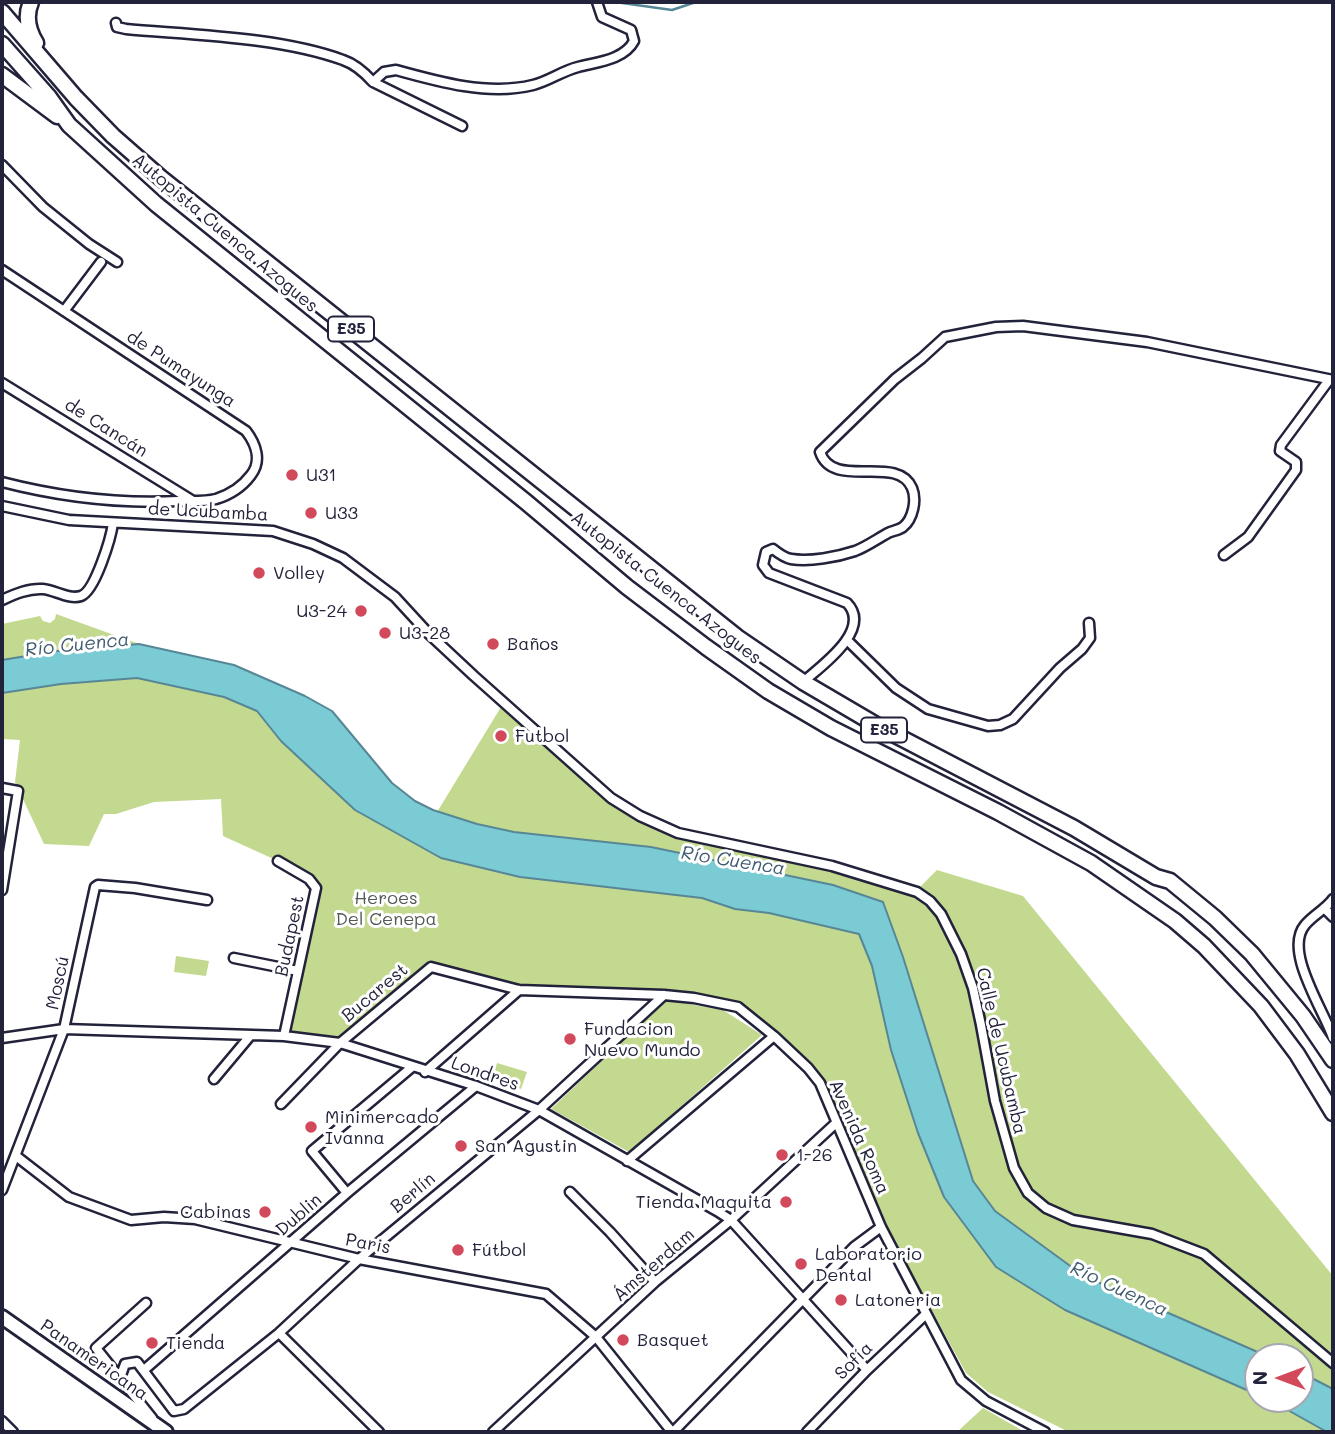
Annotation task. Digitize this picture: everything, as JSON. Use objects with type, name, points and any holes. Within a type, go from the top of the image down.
[{"type":"highway","points":[[31,2],[28,10],[30,34],[55,74]]},
{"type":"highway","name":"Autopista Cuenca Azogues","points":[[2,12],[113,136],[183,196],[687,599],[746,643],[803,682],[889,732],[1080,832],[1139,868],[1170,881],[1252,954],[1296,1006],[1333,1060]]},
{"type":"highway","name":"Autopista Cuenca Azogues","points":[[2,44],[49,97],[69,125],[140,190],[627,587],[706,647],[768,691],[831,728],[998,812],[1080,857],[1175,921],[1204,946],[1261,1006],[1297,1054],[1333,1113]]},
{"type":"highway","points":[[2,75],[69,125]]},
{"type":"main road","name":"Panamericana","points":[[2,1317],[163,1430]]},
{"type":"street","points":[[373,82],[384,72],[396,70],[476,88],[503,89],[533,85],[564,71],[616,58],[632,46],[634,37],[631,30],[602,17],[598,5]]},
{"type":"street","points":[[116,23],[117,27],[126,29],[287,45],[345,60],[364,72],[373,82],[462,127]]},
{"type":"street","points":[[2,165],[43,207],[89,244],[117,262]]},
{"type":"street","points":[[64,311],[101,262]]},
{"type":"street","name":"de Pumayunga","points":[[2,270],[246,431],[255,443],[257,456],[253,473],[242,485],[228,494],[213,500],[193,501]]},
{"type":"street","points":[[803,682],[836,654],[847,640],[853,628],[854,613],[848,603],[769,573],[763,565],[766,552],[773,549],[789,559],[835,556],[856,551],[903,527],[915,505],[913,491],[907,479],[894,473],[864,473],[832,468],[823,460],[820,452],[895,379],[945,337],[996,327],[1023,326],[1147,342],[1331,380],[1280,445],[1280,451],[1296,462],[1296,470],[1248,537],[1224,555]]},
{"type":"street","name":"de Cancán","points":[[2,383],[193,501]]},
{"type":"street","points":[[2,482],[82,499],[193,501]]},
{"type":"street","name":"de Ucubamba","points":[[2,506],[69,520],[274,531],[313,544],[343,558],[395,597],[439,643],[611,798]]},
{"type":"street","points":[[2,600],[28,590],[44,589],[81,596],[92,586],[113,523]]},
{"type":"street","points":[[847,640],[896,688],[928,709],[988,726],[1000,725],[1013,719],[1060,668],[1082,649],[1090,638],[1089,623]]},
{"type":"street","points":[[2,788],[19,791],[2,890]]},
{"type":"street","name":"Calle de Ucubamba","points":[[611,798],[640,816],[678,833],[832,866],[917,891],[930,901],[941,914],[961,954],[973,988],[995,1101],[1014,1168],[1028,1193],[1046,1208],[1073,1220],[1152,1234],[1204,1254],[1333,1363]]},
{"type":"street","name":"Budapest","points":[[278,861],[309,879],[316,888],[284,1036]]},
{"type":"street","name":"Moscú","points":[[2,1190],[65,1029],[95,887],[135,888],[207,900]]},
{"type":"street","points":[[1333,899],[1305,924],[1298,937],[1298,951],[1306,978],[1333,1038]]},
{"type":"street","points":[[1324,908],[1333,917]]},
{"type":"street","points":[[234,958],[298,971]]},
{"type":"street","name":"Avenida Roma","points":[[431,967],[519,990],[664,995],[738,1007],[774,1036],[820,1083],[881,1227],[961,1380],[986,1401],[1045,1432]]},
{"type":"street","name":"Bucarest","points":[[281,1104],[340,1043],[431,967]]},
{"type":"street","points":[[425,1072],[519,990]]},
{"type":"street","name":"Berlín","points":[[145,1370],[174,1411],[179,1411],[279,1333],[359,1259],[539,1110],[664,995]]},
{"type":"street","name":"Londres","points":[[2,1038],[65,1029],[284,1036],[340,1043],[476,1086],[539,1110],[731,1220],[867,1370]]},
{"type":"street","points":[[214,1079],[250,1036]]},
{"type":"street","points":[[627,1161],[774,1036]]},
{"type":"street","points":[[347,1193],[312,1151],[412,1067]]},
{"type":"street","name":"Dublin","points":[[145,1370],[347,1193],[476,1086]]},
{"type":"street","name":"Ámsterdam","points":[[493,1432],[655,1282],[731,1220],[836,1123]]},
{"type":"street","name":"Paris","points":[[16,1156],[69,1197],[130,1219],[195,1219],[359,1259],[545,1294],[596,1337],[672,1432]]},
{"type":"street","points":[[570,1192],[655,1282]]},
{"type":"street","points":[[672,1432],[804,1301],[854,1247],[881,1227]]},
{"type":"street","points":[[146,1303],[96,1348],[163,1430]]},
{"type":"street","name":"Sofía","points":[[807,1432],[925,1315]]},
{"type":"street","points":[[279,1333],[379,1432]]},
{"type":"street","points":[[120,1378],[125,1364],[137,1362],[145,1370]]},
{"type":"street","points":[[2,1421],[13,1432]]},
{"type":"green space","points":[[56,614],[139,644],[57,651],[2,660],[2,624],[40,616],[43,621],[50,623]]},
{"type":"green space","name":"Heroes Del Cenepa","points":[[137,678],[224,697],[257,711],[281,741],[360,813],[520,877],[702,898],[735,909],[769,913],[860,934],[872,966],[891,1050],[918,1133],[944,1197],[1065,1310],[1244,1389],[1244,1413],[1298,1413],[1327,1432],[1069,1432],[988,1392],[966,1373],[881,1227],[822,1081],[812,1063],[738,1007],[664,995],[519,985],[431,962],[340,1039],[287,1032],[316,888],[278,861],[223,836],[221,799],[154,802],[116,814],[104,814],[89,846],[44,844],[15,782],[20,740],[2,739],[2,693],[61,684]]},
{"type":"green space","points":[[501,707],[510,708],[611,798],[678,833],[732,843],[917,892],[930,901],[961,954],[1014,1168],[1028,1193],[1073,1220],[1152,1234],[1204,1254],[1309,1343],[1244,1343],[1244,1346],[1084,1276],[995,1211],[973,1181],[903,957],[883,902],[833,885],[651,847],[576,839],[566,842],[431,822]]},
{"type":"green space","points":[[937,870],[1023,896],[1333,1276],[1333,1357],[1206,1252],[1074,1218],[1046,1204],[1030,1191],[1017,1167],[998,1100],[977,986],[946,912],[918,889]]},
{"type":"green space","points":[[176,956],[209,961],[206,976],[174,972]]},
{"type":"green space","points":[[666,1000],[723,1010],[762,1035],[629,1152],[551,1109]]},
{"type":"green space","points":[[497,1063],[527,1072],[521,1089],[492,1080]]},
{"type":"green space","points":[[1314,1347],[1333,1363],[1333,1389],[1314,1379]]},
{"type":"green space","points":[[983,1408],[1025,1432],[957,1432]]},
{"type":"water","points":[[139,644],[234,665],[305,696],[332,711],[392,783],[415,801],[433,810],[477,824],[514,832],[651,847],[833,885],[883,902],[903,957],[973,1181],[995,1211],[1084,1276],[1244,1346],[1244,1389],[1065,1310],[996,1267],[944,1197],[918,1133],[891,1050],[872,966],[859,934],[769,913],[735,909],[702,898],[520,877],[441,858],[355,810],[281,741],[257,711],[224,697],[137,678],[61,684],[2,693],[2,660],[57,651]]},
{"type":"water","points":[[1314,1379],[1333,1389],[1333,1432],[1327,1432],[1293,1413],[1314,1413]]},
{"type":"waterway","points":[[615,2],[672,10],[696,2]]},
{"type":"place","name":"U31","points":[[292,475]]},
{"type":"place","name":"U33","points":[[311,513]]},
{"type":"place","name":"Volley","points":[[259,573]]},
{"type":"place","name":"U3-24","points":[[361,611]]},
{"type":"place","name":"U3-28","points":[[385,633]]},
{"type":"place","name":"Baños","points":[[493,644]]},
{"type":"place","name":"Futbol","points":[[501,736]]},
{"type":"place","name":"Fundacion Nuevo Mundo","points":[[570,1039]]},
{"type":"place","name":"Minimercado Ivanna","points":[[311,1127]]},
{"type":"place","name":"San Agustin","points":[[461,1146]]},
{"type":"place","name":"1-26","points":[[782,1155]]},
{"type":"place","name":"Tienda Maquita","points":[[786,1202]]},
{"type":"place","name":"Cabinas","points":[[265,1212]]},
{"type":"place","name":"Fútbol","points":[[458,1250]]},
{"type":"place","name":"Laboratorio Dental","points":[[801,1264]]},
{"type":"place","name":"Latoneria","points":[[841,1300]]},
{"type":"place","name":"Basquet","points":[[623,1340]]},
{"type":"place","name":"Tienda","points":[[152,1343]]},
{"type":"water label","name":"Río Cuenca","points":[[77,645]]},
{"type":"water label","name":"Río Cuenca","points":[[733,861]]},
{"type":"water label","name":"Río Cuenca","points":[[1119,1289]]}]
